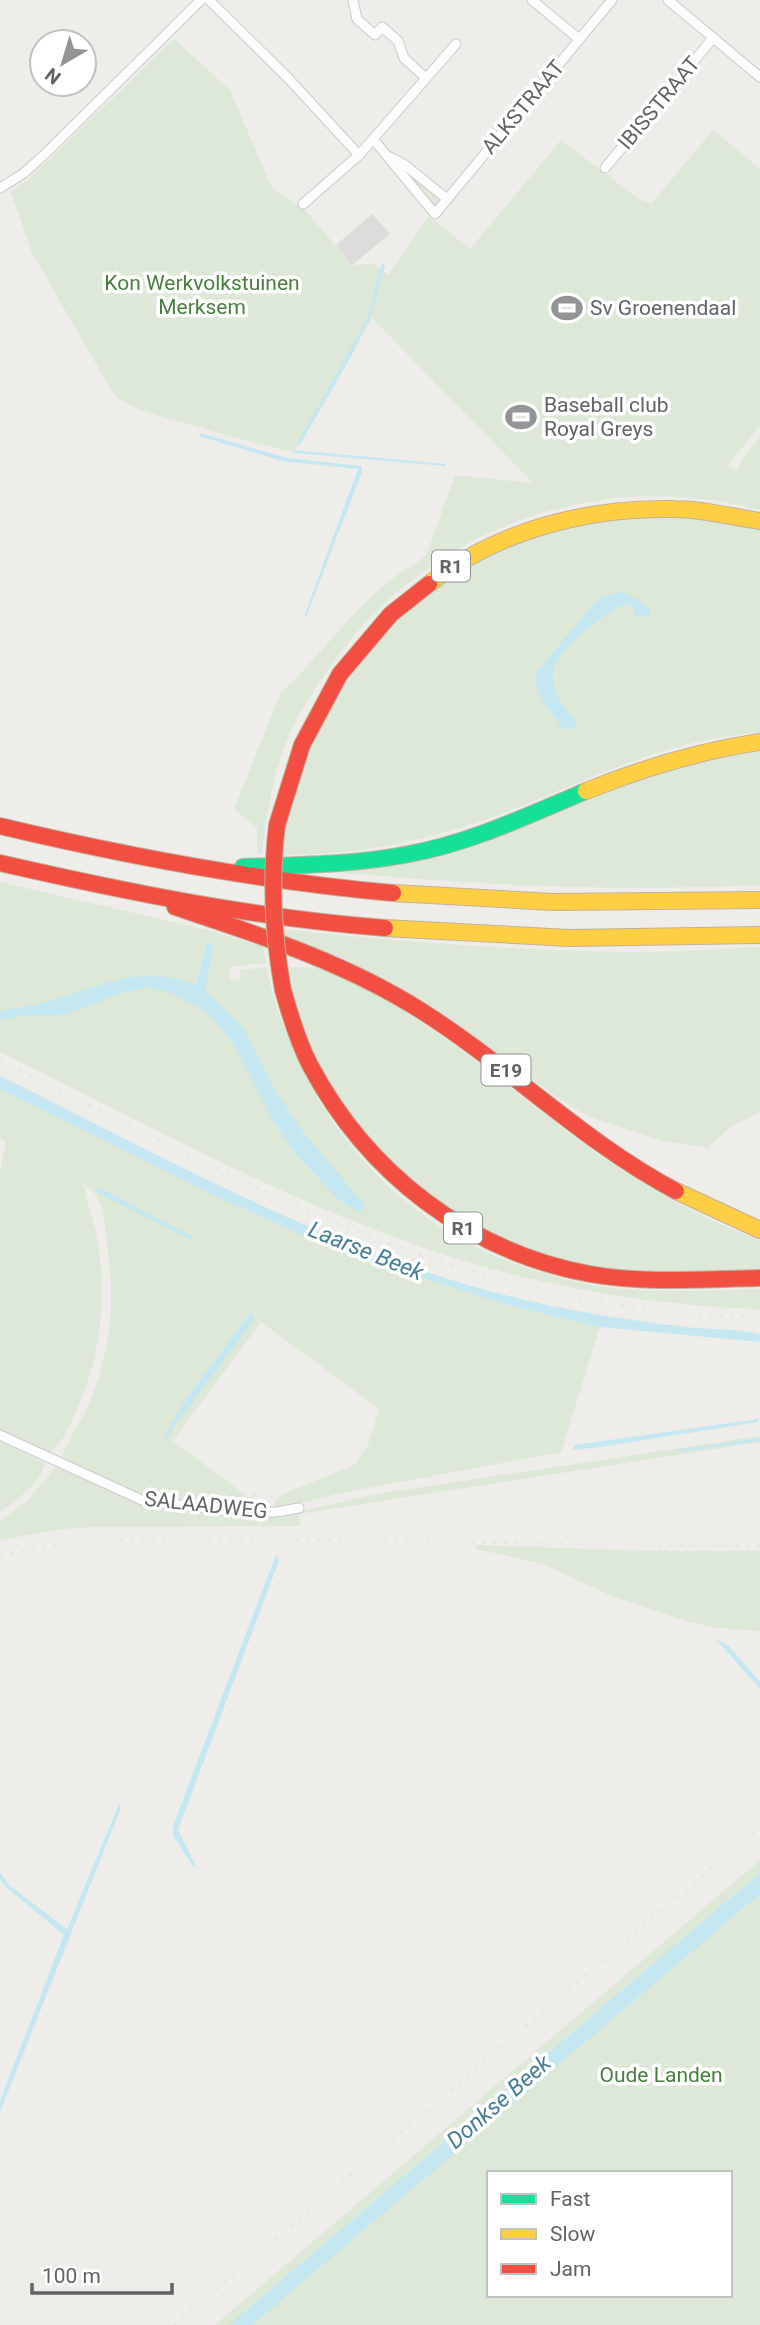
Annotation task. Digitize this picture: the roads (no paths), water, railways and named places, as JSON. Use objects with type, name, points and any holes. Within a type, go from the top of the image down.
[{"type":"highway","name":"R1","points":[[760,521],[683,508],[635,508],[589,513],[521,531],[486,547],[448,568],[393,611],[344,667],[317,712],[296,757],[277,825],[272,911],[283,990],[310,1064],[341,1116],[360,1141],[390,1172],[445,1217],[508,1250],[578,1272],[637,1279],[760,1278]]},
{"type":"highway","points":[[206,869],[385,860],[421,852],[458,841],[674,760],[724,746],[760,742]]},
{"type":"highway","points":[[0,826],[206,869],[309,884],[532,901],[760,900]]},
{"type":"highway","name":"E19","points":[[0,863],[122,890],[262,913],[444,932],[584,938],[760,935]]},
{"type":"highway","name":"E19","points":[[122,890],[308,951],[373,982],[463,1038],[590,1137],[628,1162],[699,1203],[760,1230]]},
{"type":"street","points":[[0,188],[24,173],[46,153],[201,0]]},
{"type":"street","points":[[209,0],[359,155]]},
{"type":"street","points":[[353,0],[357,19],[375,35],[382,26],[398,41],[404,58],[426,78]]},
{"type":"street","points":[[531,0],[579,39]]},
{"type":"street","name":"ALKSTRAAT","points":[[389,156],[399,172],[435,214],[612,0]]},
{"type":"street","points":[[668,0],[760,77]]},
{"type":"street","name":"IBISSTRAAT","points":[[605,168],[713,38]]},
{"type":"street","points":[[303,204],[359,155],[456,44]]},
{"type":"street","points":[[373,139],[389,156],[405,165],[447,199]]},
{"type":"street","name":"SALAADWEG","points":[[0,1435],[144,1501],[249,1513],[299,1508]]},
{"type":"water","points":[[382,263],[385,266],[370,318],[353,353],[299,446],[298,442],[365,323]]},
{"type":"water","points":[[200,433],[287,458],[362,466],[306,617],[358,469],[282,461],[199,436]]},
{"type":"water","points":[[293,450],[446,464],[446,466],[294,453]]},
{"type":"water","points":[[621,592],[644,605],[651,612],[650,617],[636,616],[631,605],[626,604],[582,633],[562,654],[553,674],[554,688],[577,722],[576,727],[567,730],[562,728],[540,695],[536,673],[596,601]]},
{"type":"water","points":[[207,942],[213,946],[213,951],[205,990],[243,1027],[276,1091],[300,1128],[365,1205],[362,1211],[339,1200],[296,1154],[272,1119],[235,1046],[219,1025],[205,1011],[172,993],[148,987],[119,994],[63,1015],[31,1015],[0,1020],[0,1011],[47,1002],[124,979],[159,976],[196,985]]},
{"type":"water","name":"Laarse Beek","points":[[0,1076],[250,1200],[378,1255],[509,1296],[575,1311],[642,1321],[751,1332],[760,1334],[760,1342],[600,1327],[511,1306],[365,1259],[321,1243],[235,1205],[0,1089]]},
{"type":"water","points":[[95,1187],[194,1238],[191,1240],[97,1192]]},
{"type":"water","points":[[250,1313],[254,1314],[254,1320],[167,1436],[162,1439],[187,1398]]},
{"type":"water","points":[[758,1419],[758,1422],[600,1447],[573,1448],[574,1445]]},
{"type":"water","points":[[760,1438],[760,1441],[676,1452],[676,1450]]},
{"type":"water","points":[[278,1556],[279,1561],[178,1830],[195,1864],[194,1868],[173,1835],[173,1826],[275,1557]]},
{"type":"water","points":[[714,1639],[728,1645],[760,1682],[760,1689],[724,1648]]},
{"type":"water","points":[[119,1804],[121,1808],[0,2112],[0,2101],[64,1935],[6,1887],[0,1879],[0,1872],[9,1885],[67,1929]]},
{"type":"water","name":"Donkse Beek","points":[[760,1873],[760,1894],[252,2325],[229,2325]]},
{"type":"railway","points":[[0,1061],[252,1185],[355,1230],[450,1265],[537,1289],[626,1306],[760,1317]]},
{"type":"railway","points":[[0,1555],[65,1544],[153,1538],[760,1546]]},
{"type":"railway","points":[[174,2325],[760,1827]]},
{"type":"place","name":"Sv Groenendaal","points":[[567,308]]},
{"type":"place","name":"Baseball club Royal Greys","points":[[521,417]]},
{"type":"park label","name":"Kon Werkvolkstuinen Merksem","points":[[202,295]]},
{"type":"park label","name":"Oude Landen","points":[[661,2075]]}]
